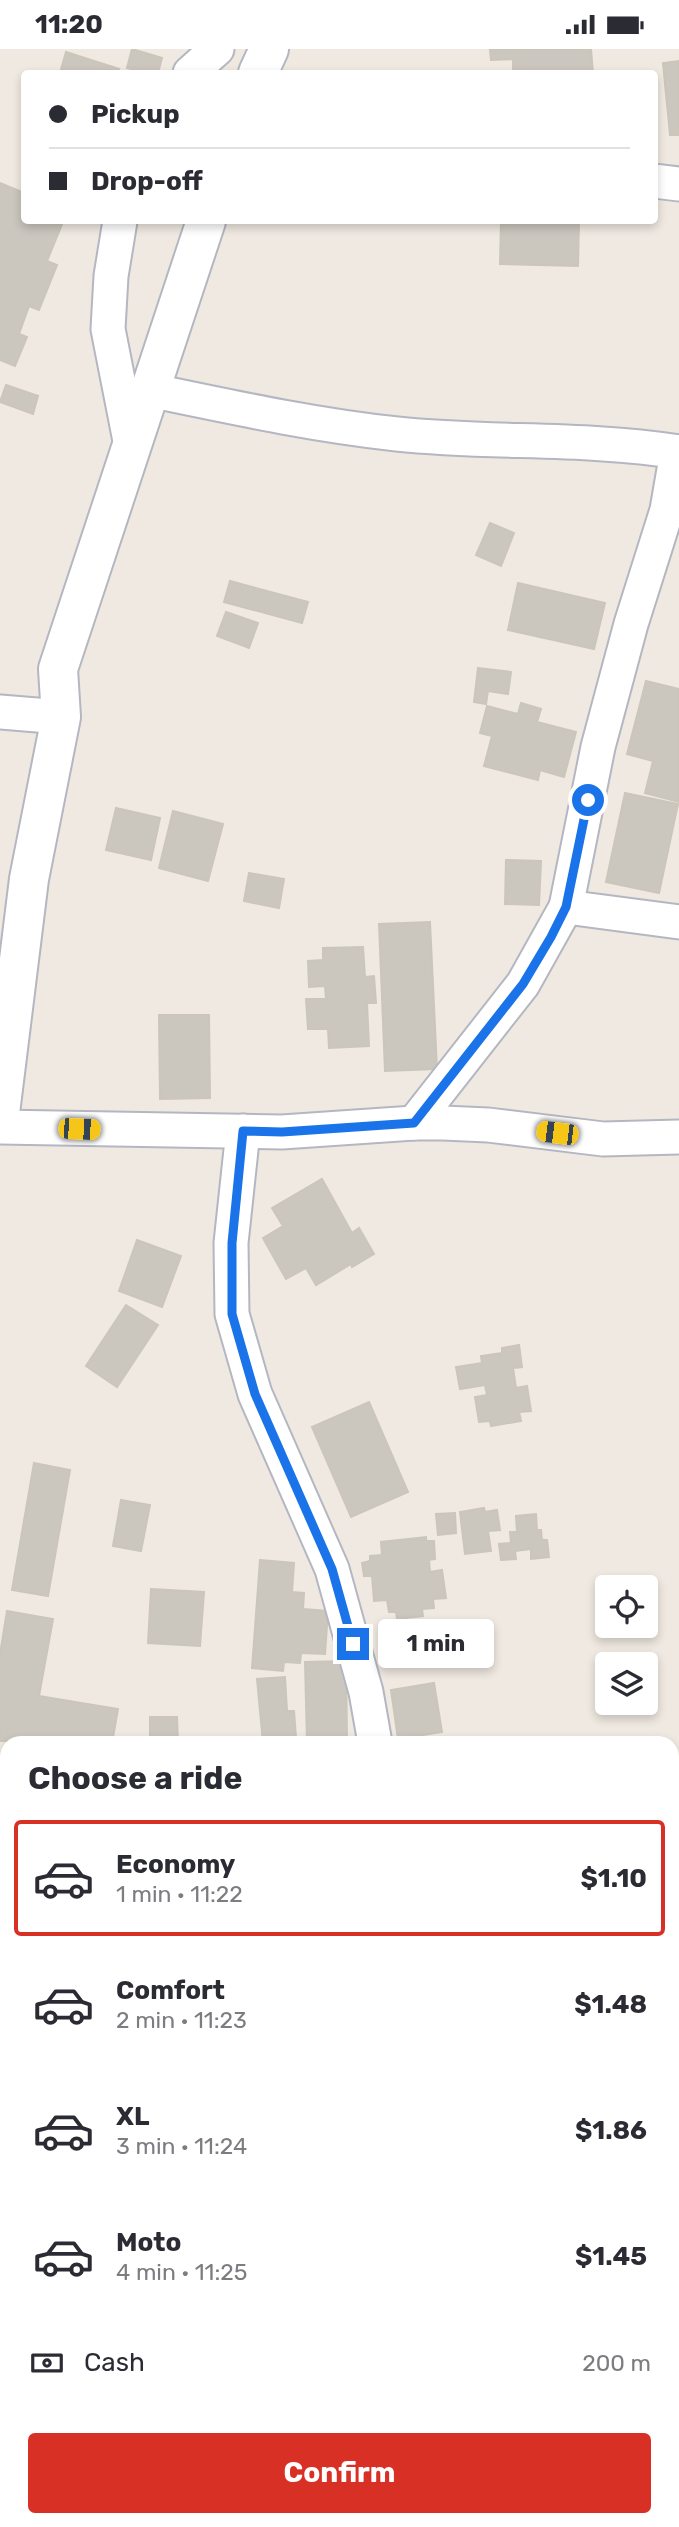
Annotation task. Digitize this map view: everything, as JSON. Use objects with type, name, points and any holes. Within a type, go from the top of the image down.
[{"type":"street","points":[[193,70],[217,49]]},
{"type":"street","points":[[259,70],[269,49]]},
{"type":"street","points":[[658,181],[679,184]]},
{"type":"street","points":[[120,224],[111,276],[108,329],[131,446]]},
{"type":"street","points":[[0,1113],[29,879],[61,717],[58,669],[205,224]]},
{"type":"street","points":[[149,390],[236,409],[397,434],[600,443],[678,452],[667,510],[631,624],[598,747],[566,907],[523,984],[414,1123]]},
{"type":"street","points":[[0,712],[61,717]]},
{"type":"street","points":[[566,907],[679,922]]},
{"type":"street","points":[[0,1127],[282,1132],[414,1123],[488,1125],[603,1139],[679,1137]]},
{"type":"street","points":[[243,1131],[232,1243],[232,1314],[255,1394],[332,1569],[366,1692],[374,1736]]},
{"type":"building","points":[[132,49],[162,58],[159,70],[127,68]]},
{"type":"building","points":[[490,49],[591,49],[593,70],[513,70],[513,59],[491,60]]},
{"type":"building","points":[[66,52],[119,69],[119,70],[61,70]]},
{"type":"building","points":[[679,61],[679,135],[670,135],[663,63]]},
{"type":"building","points":[[0,183],[21,192],[21,224],[62,224],[47,261],[57,265],[39,310],[29,306],[19,334],[27,337],[15,366],[0,360]]},
{"type":"building","points":[[501,224],[579,224],[578,266],[500,264]]},
{"type":"building","points":[[6,385],[38,396],[33,414],[0,402]]},
{"type":"building","points":[[490,523],[514,533],[501,566],[476,555]]},
{"type":"building","points":[[230,581],[308,602],[302,623],[224,602]]},
{"type":"building","points":[[518,583],[605,603],[594,649],[508,630]]},
{"type":"building","points":[[226,612],[258,623],[249,648],[217,636]]},
{"type":"building","points":[[478,668],[511,672],[508,694],[488,691],[486,704],[474,702]]},
{"type":"building","points":[[646,681],[679,689],[679,802],[645,793],[653,761],[627,754]]},
{"type":"building","points":[[521,703],[541,709],[537,722],[576,732],[564,777],[540,770],[538,780],[484,766],[492,736],[480,733],[487,706],[518,714]]},
{"type":"building","points":[[625,793],[678,804],[659,893],[606,882]]},
{"type":"building","points":[[116,808],[160,818],[151,860],[106,850]]},
{"type":"building","points":[[173,811],[223,824],[208,881],[159,868]]},
{"type":"building","points":[[506,860],[541,861],[539,905],[505,904]]},
{"type":"building","points":[[249,873],[284,879],[279,908],[244,901]]},
{"type":"building","points":[[430,922],[437,1069],[385,1071],[379,924]]},
{"type":"building","points":[[363,947],[365,977],[374,976],[376,1003],[367,1003],[369,1046],[329,1048],[328,1029],[308,1029],[306,999],[326,999],[325,986],[309,987],[308,961],[323,960],[323,948]]},
{"type":"building","points":[[159,1015],[209,1015],[210,1098],[160,1099]]},
{"type":"building","points":[[322,1179],[352,1233],[359,1228],[374,1254],[316,1285],[306,1268],[286,1279],[263,1238],[283,1226],[272,1208]]},
{"type":"building","points":[[137,1240],[181,1256],[162,1307],[119,1291]]},
{"type":"building","points":[[126,1305],[158,1325],[117,1387],[86,1366]]},
{"type":"building","points":[[519,1345],[522,1367],[513,1368],[516,1388],[527,1386],[531,1411],[519,1412],[521,1421],[491,1426],[490,1421],[479,1422],[475,1397],[487,1395],[485,1385],[460,1389],[456,1367],[482,1363],[481,1356],[502,1353],[502,1348]]},
{"type":"building","points":[[369,1402],[408,1492],[351,1517],[312,1427]]},
{"type":"building","points":[[34,1463],[70,1470],[48,1596],[12,1590]]},
{"type":"building","points":[[121,1500],[150,1505],[141,1551],[113,1546]]},
{"type":"building","points":[[484,1508],[485,1512],[497,1510],[500,1530],[488,1531],[491,1551],[465,1554],[460,1512]]},
{"type":"building","points":[[455,1513],[456,1533],[438,1535],[436,1514]]},
{"type":"building","points":[[536,1514],[537,1530],[541,1530],[542,1540],[547,1540],[549,1557],[531,1559],[531,1549],[515,1551],[516,1559],[501,1560],[499,1544],[511,1543],[510,1532],[517,1532],[516,1516]]},
{"type":"building","points":[[426,1537],[426,1541],[434,1541],[435,1559],[429,1560],[430,1572],[442,1570],[446,1598],[433,1599],[434,1608],[422,1609],[423,1616],[397,1619],[396,1612],[389,1612],[387,1600],[374,1601],[372,1576],[364,1576],[362,1563],[370,1561],[370,1556],[382,1555],[381,1542]]},
{"type":"building","points":[[260,1560],[294,1563],[292,1592],[304,1593],[303,1609],[328,1611],[325,1654],[301,1653],[300,1663],[284,1662],[283,1671],[252,1668]]},
{"type":"building","points":[[151,1589],[204,1592],[200,1646],[148,1643]]},
{"type":"building","points":[[7,1611],[53,1619],[39,1696],[118,1709],[113,1736],[0,1736],[0,1654]]},
{"type":"building","points":[[346,1661],[347,1736],[307,1736],[305,1662]]},
{"type":"building","points":[[285,1677],[287,1711],[294,1711],[296,1736],[262,1736],[257,1679]]},
{"type":"building","points":[[434,1683],[442,1732],[398,1736],[391,1690]]},
{"type":"building","points":[[150,1717],[177,1717],[178,1736],[150,1736]]},
{"type":"route","points":[[353,1644],[332,1569],[255,1394],[232,1314],[232,1243],[243,1131],[282,1132],[414,1123],[523,984],[551,937],[566,907],[588,800]]}]
